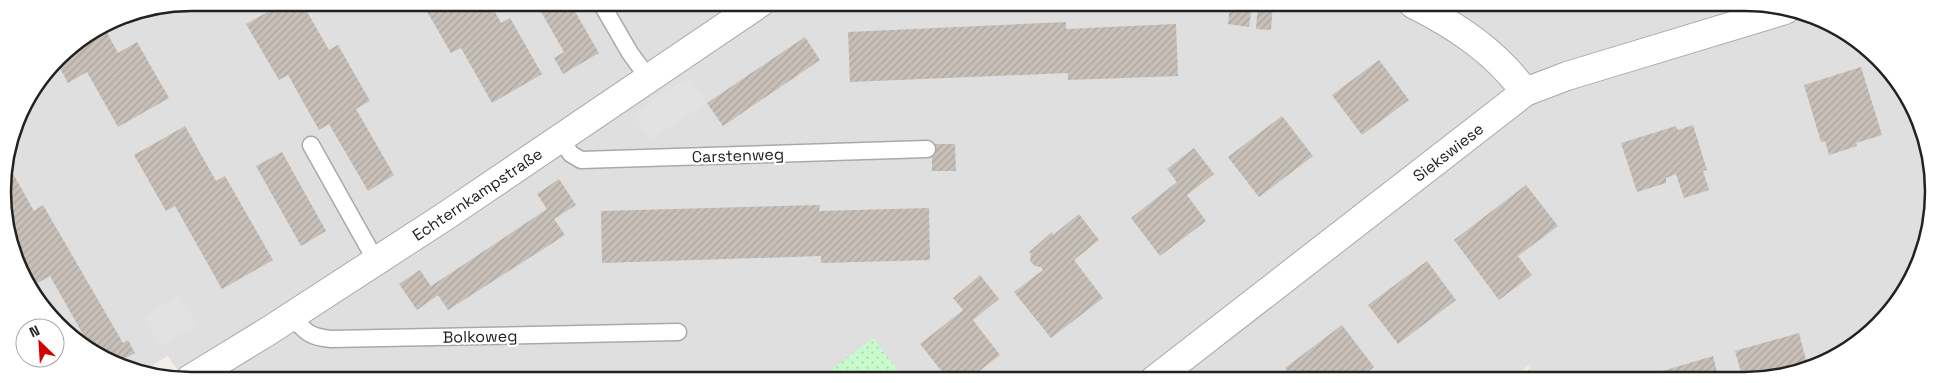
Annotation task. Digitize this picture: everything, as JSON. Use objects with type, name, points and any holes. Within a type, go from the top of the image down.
[{"type":"street","name":"Echternkampstraße","points":[[201,372],[376,261],[748,11]]},
{"type":"street","points":[[1428,11],[1438,16],[1490,52],[1525,92]]},
{"type":"street","name":"Siekswiese","points":[[1164,372],[1525,92],[1567,76],[1773,14]]},
{"type":"lane","points":[[606,11],[630,53],[649,79]]},
{"type":"lane","name":"Carstenweg","points":[[560,138],[571,154],[581,160],[927,149]]},
{"type":"lane","points":[[310,145],[376,261]]},
{"type":"lane","name":"Bolkoweg","points":[[291,316],[304,330],[315,338],[331,339],[678,332]]},
{"type":"shaded area","points":[[192,11],[1744,11],[1768,13],[1791,17],[1835,35],[1872,64],[1901,101],[1919,145],[1923,168],[1925,192],[1919,238],[1901,282],[1888,301],[1854,335],[1835,348],[1791,366],[1768,370],[1744,372],[1533,372],[1528,366],[1520,372],[178,371],[168,356],[149,367],[101,348],[82,335],[63,318],[35,282],[25,260],[17,238],[11,192],[17,145],[35,101],[48,82],[82,48],[101,35],[145,17],[168,13]]},
{"type":"shaded area","points":[[690,78],[707,103],[650,140],[634,116],[660,94]]},
{"type":"shaded area","points":[[180,295],[197,324],[160,346],[143,317]]},
{"type":"green space","points":[[873,338],[900,372],[828,372]]},
{"type":"green space","points":[[1528,366],[1533,372],[1520,372]]},
{"type":"building","points":[[270,11],[307,11],[329,50],[338,45],[370,101],[356,109],[394,175],[368,191],[329,124],[319,130],[288,75],[279,80],[246,24]]},
{"type":"building","points":[[427,11],[494,11],[501,23],[510,18],[542,74],[492,103],[461,48],[451,53]]},
{"type":"building","points":[[541,11],[575,11],[599,53],[563,74],[554,58],[564,52]]},
{"type":"building","points":[[1229,11],[1251,11],[1249,27],[1228,24]]},
{"type":"building","points":[[1257,11],[1272,11],[1271,30],[1256,29]]},
{"type":"building","points":[[1066,22],[1066,29],[1176,24],[1178,76],[1068,80],[1068,73],[850,82],[848,32]]},
{"type":"building","points":[[107,32],[118,53],[137,42],[169,98],[118,127],[87,72],[68,83],[60,68],[82,48]]},
{"type":"building","points":[[805,37],[820,60],[723,126],[707,103]]},
{"type":"building","points":[[1379,60],[1409,100],[1362,135],[1332,95]]},
{"type":"building","points":[[1861,67],[1882,135],[1856,143],[1857,146],[1829,155],[1825,141],[1821,142],[1804,85]]},
{"type":"building","points":[[1282,116],[1313,156],[1259,197],[1228,157]]},
{"type":"building","points":[[1693,125],[1707,170],[1703,171],[1709,190],[1684,198],[1676,174],[1666,178],[1666,183],[1637,192],[1621,143],[1676,126],[1678,130]]},
{"type":"building","points":[[185,126],[216,181],[225,176],[273,260],[222,289],[175,206],[166,211],[134,155]]},
{"type":"building","points":[[932,144],[955,144],[956,171],[932,171]]},
{"type":"building","points":[[1194,148],[1214,174],[1187,195],[1206,221],[1160,256],[1131,218],[1177,182],[1167,169]]},
{"type":"building","points":[[282,152],[326,231],[301,246],[256,166]]},
{"type":"building","points":[[13,173],[34,211],[43,205],[123,343],[128,340],[135,353],[125,359],[101,348],[84,336],[50,276],[36,284],[17,238],[11,192]]},
{"type":"building","points":[[559,179],[576,205],[554,219],[565,235],[448,310],[438,295],[417,310],[399,284],[420,270],[431,286],[451,273],[547,209],[537,194]]},
{"type":"building","points":[[1526,185],[1558,226],[1518,256],[1532,275],[1499,300],[1454,240]]},
{"type":"building","points":[[820,205],[819,211],[929,208],[930,260],[821,263],[821,256],[602,263],[601,211]]},
{"type":"building","points":[[1079,214],[1099,240],[1074,260],[1103,298],[1051,338],[1014,292],[1043,270],[1030,261],[1031,254],[1029,252],[1052,232],[1053,235]]},
{"type":"building","points":[[1427,261],[1456,300],[1398,344],[1368,305]]},
{"type":"building","points":[[980,275],[999,299],[973,320],[1000,355],[978,372],[942,372],[920,344],[963,310],[953,298]]},
{"type":"building","points":[[1342,325],[1374,367],[1368,372],[1288,372],[1285,368]]},
{"type":"building","points":[[1799,333],[1806,361],[1780,368],[1741,372],[1735,351]]},
{"type":"building","points":[[1713,356],[1717,372],[1659,372]]}]
